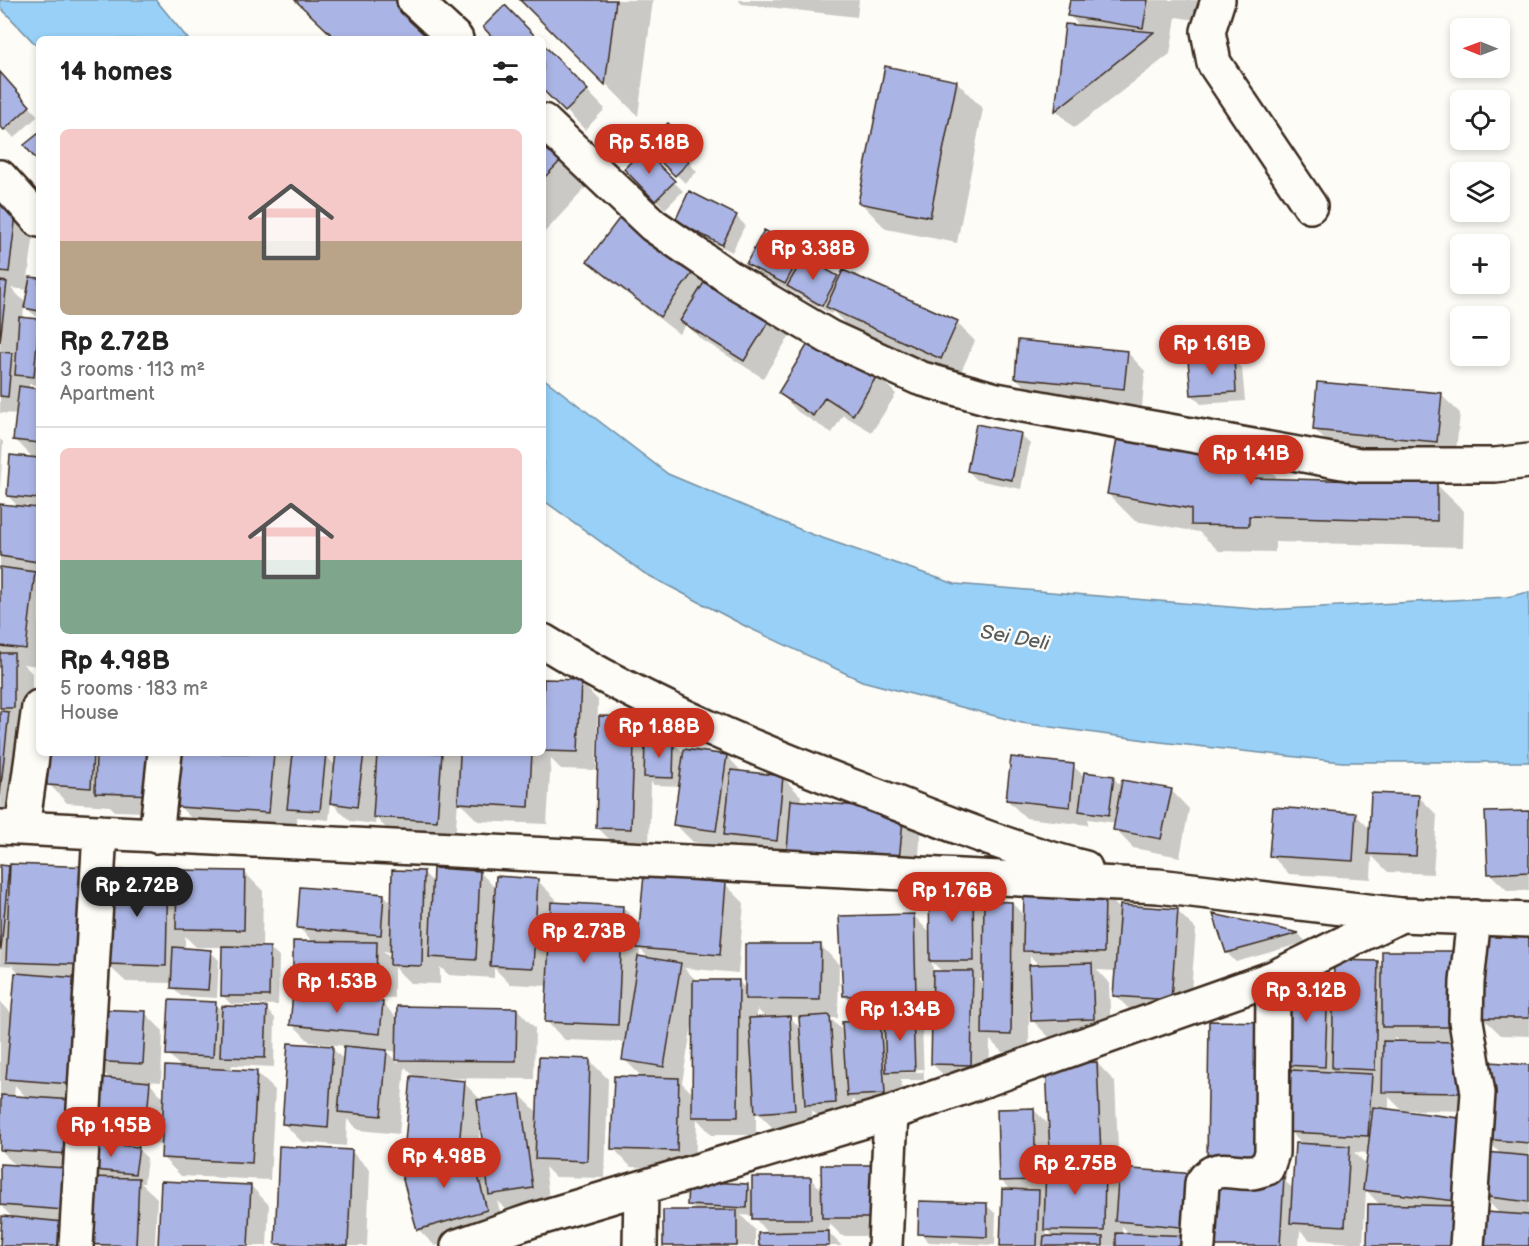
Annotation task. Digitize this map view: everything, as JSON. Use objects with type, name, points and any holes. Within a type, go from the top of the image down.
[{"type":"street","points":[[414,0],[453,36]]},
{"type":"street","points":[[1218,0],[1208,31],[1214,63],[1310,206]]},
{"type":"street","points":[[546,124],[653,225],[727,276],[829,337],[919,378],[996,400],[1359,465],[1495,465],[1529,461]]},
{"type":"street","points":[[0,177],[36,217]]},
{"type":"street","points":[[546,643],[672,712],[808,770],[1032,855],[1158,886]]},
{"type":"street","points":[[36,720],[11,828],[1158,886],[1401,915],[1529,920]]},
{"type":"street","points":[[156,836],[165,756]]},
{"type":"street","points":[[76,1246],[100,832]]},
{"type":"street","points":[[463,1245],[530,1221],[641,1190],[891,1113],[1273,978],[1401,915]]},
{"type":"street","points":[[1467,1246],[1478,1093],[1466,1021],[1467,982],[1474,917]]},
{"type":"street","points":[[1198,1246],[1202,1183],[1206,1175],[1224,1169],[1251,1172],[1267,1168],[1272,1153],[1273,978]]},
{"type":"street","points":[[885,1246],[891,1113]]},
{"type":"street","points":[[640,1246],[641,1190]]},
{"type":"water","points":[[0,0],[156,0],[186,36],[36,36],[36,45],[0,7]]},
{"type":"water","name":"Sei Deli","points":[[546,380],[668,474],[811,534],[955,584],[1266,610],[1507,597],[1529,592],[1529,762],[1342,762],[1160,742],[1022,723],[862,681],[747,627],[644,573],[546,502]]},
{"type":"building","points":[[295,0],[405,0],[444,36],[333,36]]},
{"type":"building","points":[[520,0],[616,0],[605,85]]},
{"type":"building","points":[[1070,0],[1148,0],[1143,28],[1067,16]]},
{"type":"building","points":[[505,5],[535,36],[491,36],[483,27]]},
{"type":"building","points":[[1065,24],[1154,32],[1055,111]]},
{"type":"building","points":[[546,47],[588,90],[565,112],[546,93]]},
{"type":"building","points":[[885,66],[957,81],[930,217],[858,203]]},
{"type":"building","points":[[0,72],[30,106],[4,130],[0,126]]},
{"type":"building","points":[[668,123],[690,145],[682,154],[689,162],[675,176],[645,146]]},
{"type":"building","points":[[546,133],[568,153],[546,176]]},
{"type":"building","points":[[36,135],[36,159],[24,145]]},
{"type":"building","points":[[643,149],[675,181],[655,201],[624,169]]},
{"type":"building","points":[[689,191],[737,215],[722,245],[675,221]]},
{"type":"building","points":[[0,204],[17,206],[9,272],[0,271]]},
{"type":"building","points":[[624,212],[697,267],[660,317],[587,261]]},
{"type":"building","points":[[764,230],[803,251],[785,284],[746,264]]},
{"type":"building","points":[[804,257],[838,276],[822,306],[787,286]]},
{"type":"building","points":[[843,270],[958,321],[941,359],[826,307]]},
{"type":"building","points":[[710,273],[774,313],[744,361],[680,321]]},
{"type":"building","points":[[30,277],[36,278],[36,310],[24,308]]},
{"type":"building","points":[[0,281],[7,282],[0,342]]},
{"type":"building","points":[[19,317],[36,319],[34,377],[15,375]]},
{"type":"building","points":[[814,334],[878,374],[853,415],[825,397],[813,416],[778,393]]},
{"type":"building","points":[[1018,340],[1128,351],[1124,389],[1015,378]]},
{"type":"building","points":[[0,352],[12,353],[8,397],[0,396]]},
{"type":"building","points":[[1234,357],[1236,392],[1191,395],[1188,360]]},
{"type":"building","points":[[1317,382],[1442,393],[1437,442],[1313,430]]},
{"type":"building","points":[[19,386],[36,389],[36,443],[13,440]]},
{"type":"building","points":[[976,424],[1021,433],[1012,480],[967,471]]},
{"type":"building","points":[[1118,433],[1250,447],[1250,478],[1437,483],[1437,521],[1249,516],[1249,526],[1191,525],[1191,509],[1107,494]]},
{"type":"building","points":[[10,455],[36,458],[36,499],[7,496]]},
{"type":"building","points":[[0,504],[36,508],[36,562],[0,556]]},
{"type":"building","points":[[0,567],[35,572],[26,649],[0,646]]},
{"type":"building","points":[[0,653],[14,653],[14,708],[0,708]]},
{"type":"building","points":[[546,679],[581,680],[578,752],[546,751]]},
{"type":"building","points":[[0,711],[9,712],[0,795]]},
{"type":"building","points":[[599,716],[635,717],[631,829],[596,828]]},
{"type":"building","points":[[645,740],[674,742],[673,778],[644,777]]},
{"type":"building","points":[[684,749],[727,755],[716,831],[673,825]]},
{"type":"building","points":[[49,756],[93,756],[91,788],[47,785]]},
{"type":"building","points":[[96,756],[160,756],[158,795],[95,793]]},
{"type":"building","points":[[182,756],[274,756],[269,813],[178,807]]},
{"type":"building","points":[[293,756],[326,756],[320,811],[287,809]]},
{"type":"building","points":[[336,756],[364,756],[357,807],[330,803]]},
{"type":"building","points":[[377,756],[442,756],[437,821],[373,817]]},
{"type":"building","points":[[460,756],[532,756],[529,807],[458,803]]},
{"type":"building","points":[[1011,757],[1074,764],[1070,807],[1006,800]]},
{"type":"building","points":[[731,770],[783,776],[777,841],[724,835]]},
{"type":"building","points":[[1084,772],[1114,776],[1109,815],[1079,811]]},
{"type":"building","points":[[1122,780],[1172,789],[1161,839],[1113,830]]},
{"type":"building","points":[[1371,793],[1419,795],[1416,856],[1368,854]]},
{"type":"building","points":[[791,800],[904,810],[899,861],[787,851]]},
{"type":"building","points":[[1273,807],[1356,813],[1353,861],[1269,856]]},
{"type":"building","points":[[1529,811],[1529,872],[1488,874],[1485,812]]},
{"type":"building","points":[[10,864],[95,867],[91,965],[6,962]]},
{"type":"building","points":[[0,865],[9,866],[1,949],[0,949]]},
{"type":"building","points":[[433,868],[480,871],[476,960],[429,957]]},
{"type":"building","points":[[108,870],[168,871],[166,966],[106,964]]},
{"type":"building","points":[[177,870],[245,871],[244,930],[176,929]]},
{"type":"building","points":[[392,870],[424,871],[422,966],[390,965]]},
{"type":"building","points":[[644,875],[726,883],[720,955],[637,948]]},
{"type":"building","points":[[496,876],[538,879],[533,968],[490,966]]},
{"type":"building","points":[[929,885],[973,885],[974,961],[930,961]]},
{"type":"building","points":[[300,887],[384,894],[381,935],[297,928]]},
{"type":"building","points":[[1024,890],[1105,892],[1104,953],[1023,951]]},
{"type":"building","points":[[984,901],[1012,902],[1011,1035],[982,1034]]},
{"type":"building","points":[[551,902],[623,906],[618,1025],[545,1022]]},
{"type":"building","points":[[1120,905],[1178,909],[1171,1000],[1113,996]]},
{"type":"building","points":[[914,914],[916,994],[843,996],[839,916]]},
{"type":"building","points":[[1213,914],[1299,933],[1226,953]]},
{"type":"building","points":[[1482,936],[1529,937],[1529,1018],[1481,1018]]},
{"type":"building","points":[[293,941],[377,942],[376,980],[293,979]]},
{"type":"building","points":[[745,944],[821,944],[820,1000],[745,999]]},
{"type":"building","points":[[222,946],[270,947],[269,996],[221,996]]},
{"type":"building","points":[[173,947],[211,950],[208,990],[171,988]]},
{"type":"building","points":[[1382,951],[1464,951],[1464,1027],[1382,1027]]},
{"type":"building","points":[[638,956],[681,963],[664,1067],[622,1060]]},
{"type":"building","points":[[1334,960],[1378,961],[1375,1070],[1332,1068]]},
{"type":"building","points":[[1092,963],[1094,1019],[1031,1021],[1029,965]]},
{"type":"building","points":[[933,971],[973,971],[971,1065],[931,1064]]},
{"type":"building","points":[[15,973],[78,978],[70,1084],[6,1079]]},
{"type":"building","points":[[1287,979],[1328,981],[1325,1067],[1283,1065]]},
{"type":"building","points":[[693,980],[739,980],[738,1117],[692,1117]]},
{"type":"building","points":[[293,993],[383,1002],[380,1034],[290,1025]]},
{"type":"building","points":[[169,1000],[216,1002],[213,1057],[166,1055]]},
{"type":"building","points":[[222,1006],[267,1007],[265,1058],[220,1057]]},
{"type":"building","points":[[397,1006],[517,1008],[516,1061],[396,1060]]},
{"type":"building","points":[[93,1009],[146,1011],[143,1064],[91,1061]]},
{"type":"building","points":[[913,1013],[915,1071],[886,1072],[884,1014]]},
{"type":"building","points":[[830,1015],[836,1103],[805,1105],[799,1017]]},
{"type":"building","points":[[790,1016],[795,1110],[755,1113],[749,1018]]},
{"type":"building","points":[[880,1019],[885,1094],[847,1096],[842,1022]]},
{"type":"building","points":[[1209,1021],[1272,1022],[1268,1163],[1207,1161]]},
{"type":"building","points":[[1383,1041],[1466,1042],[1465,1093],[1382,1092]]},
{"type":"building","points":[[288,1043],[333,1046],[328,1128],[282,1124]]},
{"type":"building","points":[[344,1046],[387,1050],[381,1116],[338,1112]]},
{"type":"building","points":[[539,1057],[590,1059],[587,1161],[535,1159]]},
{"type":"building","points":[[1097,1062],[1101,1155],[1050,1156],[1046,1064]]},
{"type":"building","points":[[1490,1062],[1529,1065],[1529,1143],[1484,1139]]},
{"type":"building","points":[[165,1066],[257,1071],[252,1163],[161,1158]]},
{"type":"building","points":[[1291,1070],[1372,1074],[1368,1136],[1288,1132]]},
{"type":"building","points":[[411,1076],[465,1081],[459,1147],[405,1142]]},
{"type":"building","points":[[614,1076],[679,1078],[677,1151],[611,1149]]},
{"type":"building","points":[[96,1077],[150,1082],[146,1127],[92,1123]]},
{"type":"building","points":[[520,1094],[533,1188],[489,1195],[477,1100]]},
{"type":"building","points":[[1,1095],[74,1100],[71,1154],[0,1150]]},
{"type":"building","points":[[1373,1107],[1474,1120],[1464,1202],[1363,1190]]},
{"type":"building","points":[[1034,1108],[1036,1180],[999,1181],[997,1109]]},
{"type":"building","points":[[87,1142],[139,1147],[135,1174],[84,1169]]},
{"type":"building","points":[[1295,1143],[1350,1146],[1345,1226],[1290,1223]]},
{"type":"building","points":[[279,1146],[352,1150],[348,1246],[275,1244]]},
{"type":"building","points":[[471,1149],[487,1210],[417,1230],[400,1169]]},
{"type":"building","points":[[1486,1152],[1529,1156],[1529,1202],[1481,1196]]},
{"type":"building","points":[[1046,1161],[1105,1162],[1104,1231],[1044,1230]]},
{"type":"building","points":[[0,1164],[67,1168],[64,1210],[0,1205]]},
{"type":"building","points":[[821,1165],[881,1165],[881,1218],[822,1218]]},
{"type":"building","points":[[1119,1168],[1196,1174],[1192,1228],[1115,1221]]},
{"type":"building","points":[[1213,1174],[1284,1177],[1280,1246],[1208,1246]]},
{"type":"building","points":[[83,1177],[139,1178],[136,1246],[81,1244]]},
{"type":"building","points":[[752,1177],[811,1177],[811,1219],[752,1219]]},
{"type":"building","points":[[161,1181],[251,1185],[248,1246],[158,1246]]},
{"type":"building","points":[[688,1181],[748,1184],[747,1208],[687,1205]]},
{"type":"building","points":[[1002,1189],[1039,1190],[1037,1246],[1000,1246]]},
{"type":"building","points":[[919,1201],[987,1203],[987,1237],[918,1234]]},
{"type":"building","points":[[1368,1204],[1466,1206],[1465,1246],[1367,1246]]},
{"type":"building","points":[[663,1210],[737,1210],[737,1246],[663,1246]]},
{"type":"building","points":[[1485,1212],[1529,1215],[1529,1246],[1483,1246]]},
{"type":"building","points":[[2,1216],[64,1222],[62,1246],[0,1246]]},
{"type":"building","points":[[829,1231],[829,1246],[759,1246],[758,1233]]},
{"type":"building","points":[[1116,1233],[1193,1236],[1193,1246],[1116,1246]]},
{"type":"building","points":[[1044,1236],[1103,1237],[1103,1246],[1043,1246]]}]
